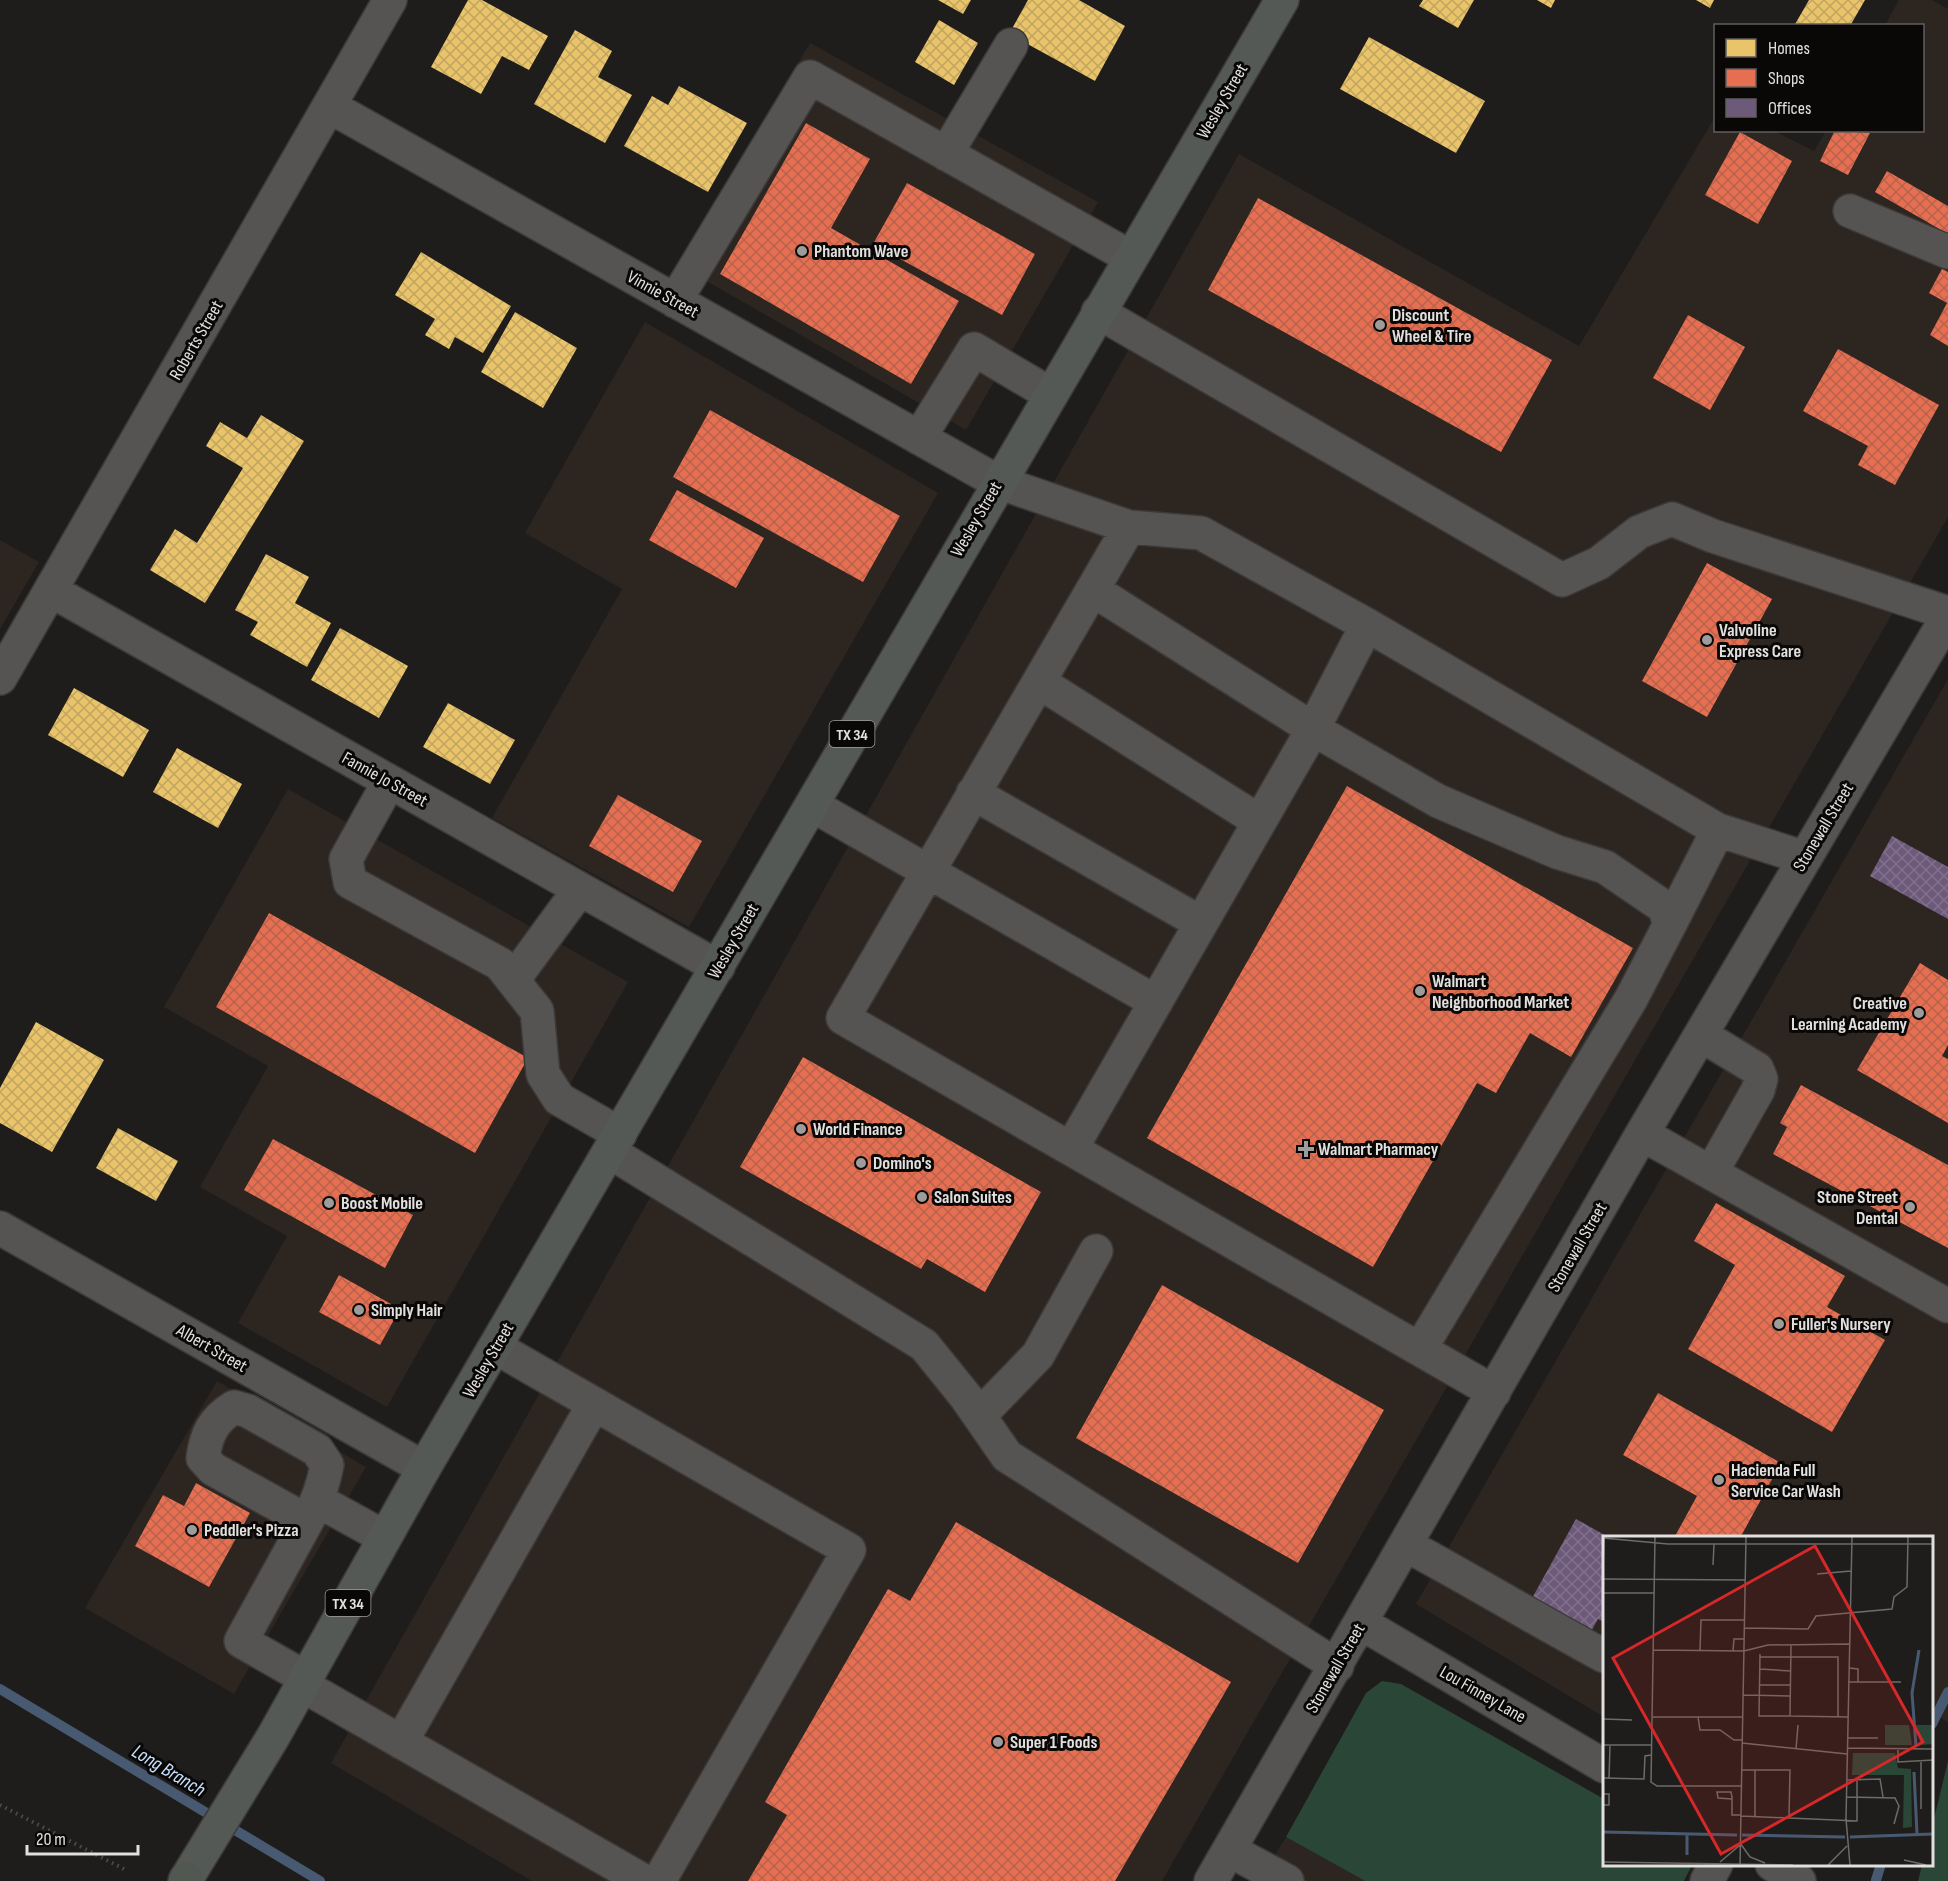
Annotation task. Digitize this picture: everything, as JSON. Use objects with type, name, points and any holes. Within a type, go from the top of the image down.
[{"type":"main road","name":"Wesley Street","points":[[188,1878],[273,1737],[424,1468],[1281,0]]},
{"type":"street","name":"Roberts Street","points":[[0,678],[390,0]]},
{"type":"street","points":[[946,154],[1011,45]]},
{"type":"street","points":[[675,301],[810,76],[1130,257]]},
{"type":"street","name":"Vinnie Street","points":[[329,106],[998,482],[1129,527],[1201,533],[1367,625],[1718,830],[1804,858]]},
{"type":"street","points":[[1850,211],[1948,252]]},
{"type":"street","points":[[1098,312],[1562,580],[1599,564],[1639,532],[1672,519],[1713,536],[1948,614]]},
{"type":"street","points":[[919,438],[974,349],[1050,393]]},
{"type":"street","points":[[1129,527],[843,1018],[1494,1392]]},
{"type":"street","points":[[1093,590],[1312,729],[1438,801],[1557,852],[1605,867],[1664,907],[1670,924]]},
{"type":"street","name":"Fannie Jo Street","points":[[52,591],[718,967]]},
{"type":"street","name":"Stonewall Street","points":[[1211,1881],[1642,1134],[1948,614]]},
{"type":"street","points":[[1071,1149],[1312,729],[1367,625]]},
{"type":"street","points":[[1039,682],[1259,822]]},
{"type":"street","points":[[389,782],[346,859],[351,882],[500,964],[537,1011],[543,1074],[559,1099],[615,1143],[924,1345],[979,1416],[1006,1456],[1337,1666]]},
{"type":"street","points":[[974,794],[1201,923]]},
{"type":"street","points":[[812,805],[1156,1002]]},
{"type":"street","points":[[1420,1349],[1631,999],[1718,830]]},
{"type":"street","points":[[513,980],[580,889]]},
{"type":"street","points":[[1701,1035],[1757,1069],[1761,1079],[1758,1090],[1711,1173]]},
{"type":"street","points":[[1642,1134],[1948,1306]]},
{"type":"street","name":"Albert Street","points":[[0,1228],[424,1468]]},
{"type":"street","points":[[979,1416],[1038,1355],[1096,1251]]},
{"type":"street","points":[[495,1347],[849,1550],[659,1881]]},
{"type":"street","points":[[286,1432],[303,1400]]},
{"type":"street","points":[[401,1742],[594,1404]]},
{"type":"street","points":[[384,1537],[312,1510],[213,1469],[203,1458],[206,1441],[213,1425],[222,1414],[234,1407],[241,1408],[317,1450],[327,1466],[312,1510],[241,1641],[401,1742],[644,1881]]},
{"type":"street","points":[[1406,1545],[1489,1589],[1518,1610],[1603,1655]]},
{"type":"street","name":"Lou Finney Lane","points":[[1361,1623],[1603,1765]]},
{"type":"street","points":[[1229,1850],[1287,1881]]},
{"type":"street","points":[[1707,1881],[1715,1866]]},
{"type":"street","points":[[1775,1866],[1800,1881]]},
{"type":"path","points":[[0,1805],[128,1871]]},
{"type":"shaded area","points":[[1899,0],[1932,0],[1948,9],[1948,517],[1162,1881],[532,1881],[331,1763],[1239,154],[1579,346],[1714,119],[1714,132],[1776,132],[1814,151],[1825,132],[1924,132],[1924,24],[1886,24]]},
{"type":"shaded area","points":[[810,43],[1098,202],[966,430],[677,264]]},
{"type":"shaded area","points":[[645,322],[938,493],[689,927],[492,818],[622,589],[525,533]]},
{"type":"shaded area","points":[[0,540],[39,562],[0,629]]},
{"type":"shaded area","points":[[1948,679],[1948,1722],[1933,1714],[1933,1536],[1603,1536],[1603,1716],[1416,1604]]},
{"type":"shaded area","points":[[288,789],[628,982],[387,1407],[238,1323],[287,1236],[200,1187],[268,1066],[164,1007]]},
{"type":"shaded area","points":[[217,1381],[366,1467],[234,1694],[85,1608]]},
{"type":"shaded area","points":[[1286,1837],[1365,1881],[1259,1881]]},
{"type":"green space","points":[[1382,1681],[1401,1684],[1603,1798],[1603,1866],[1692,1866],[1684,1881],[1365,1881],[1286,1837],[1366,1693]]},
{"type":"green space","points":[[1948,1761],[1948,1881],[1918,1881],[1922,1866],[1933,1866],[1933,1823]]},
{"type":"building: Homes","points":[[468,0],[482,0],[548,36],[529,70],[502,56],[481,94],[431,67]]},
{"type":"building: Homes","points":[[938,0],[971,0],[963,14]]},
{"type":"building: Homes","points":[[1028,0],[1079,0],[1125,26],[1095,81],[1009,34]]},
{"type":"building: Homes","points":[[1423,0],[1474,0],[1458,28],[1419,6]]},
{"type":"building: Homes","points":[[1537,0],[1555,0],[1551,8]]},
{"type":"building: Homes","points":[[1696,0],[1714,0],[1710,8]]},
{"type":"building: Homes","points":[[1809,0],[1865,0],[1851,24],[1795,24]]},
{"type":"building: Homes","points":[[939,20],[978,43],[954,85],[915,62]]},
{"type":"building: Homes","points":[[575,30],[612,51],[598,77],[632,95],[605,143],[534,104]]},
{"type":"building: Homes","points":[[1369,37],[1485,101],[1456,153],[1340,89]]},
{"type":"building: Homes","points":[[679,86],[747,123],[708,192],[624,146],[652,96],[668,105]]},
{"type":"building: Homes","points":[[421,252],[511,306],[483,353],[455,337],[449,349],[425,335],[435,319],[395,295]]},
{"type":"building: Homes","points":[[515,312],[577,348],[543,408],[481,372]]},
{"type":"building: Homes","points":[[261,415],[304,441],[205,603],[150,570],[175,529],[197,543],[243,468],[206,446],[220,422],[247,438]]},
{"type":"building: Homes","points":[[266,554],[309,577],[295,603],[331,623],[307,667],[250,635],[258,622],[235,610]]},
{"type":"building: Homes","points":[[340,628],[408,666],[379,718],[311,680]]},
{"type":"building: Homes","points":[[74,688],[149,730],[123,777],[48,735]]},
{"type":"building: Homes","points":[[448,703],[515,740],[490,784],[423,747]]},
{"type":"building: Homes","points":[[177,748],[242,784],[218,828],[153,792]]},
{"type":"building: Homes","points":[[36,1022],[104,1060],[52,1152],[0,1123],[0,1088]]},
{"type":"building: Homes","points":[[118,1128],[178,1161],[156,1201],[96,1168]]},
{"type":"building: Shops","name":"Phantom Wave","points":[[806,123],[870,159],[831,228],[959,301],[911,384],[720,274]]},
{"type":"building: Shops","points":[[1740,132],[1792,161],[1758,224],[1705,195]]},
{"type":"building: Shops","points":[[1834,132],[1870,133],[1848,175],[1820,161]]},
{"type":"building: Shops","points":[[1887,171],[1948,206],[1948,234],[1875,192]]},
{"type":"building: Shops","points":[[907,183],[1035,254],[1002,315],[873,244]]},
{"type":"building: Shops","name":"Discount Wheel & Tire","points":[[1258,198],[1552,360],[1501,452],[1208,290]]},
{"type":"building: Shops","points":[[1942,269],[1948,272],[1948,346],[1930,335],[1947,303],[1929,293]]},
{"type":"building: Shops","points":[[1688,315],[1745,347],[1710,410],[1653,378]]},
{"type":"building: Shops","points":[[1838,349],[1939,405],[1895,485],[1858,465],[1868,446],[1803,411]]},
{"type":"building: Shops","points":[[710,410],[900,516],[863,582],[673,477]]},
{"type":"building: Shops","points":[[677,490],[764,538],[736,588],[649,540]]},
{"type":"building: Shops","name":"Valvoline Express Care","points":[[1707,563],[1772,599],[1707,717],[1642,681]]},
{"type":"building: Shops","name":"Walmart Neighborhood Market","points":[[1347,786],[1633,948],[1571,1057],[1530,1033],[1496,1093],[1477,1083],[1373,1267],[1147,1138]]},
{"type":"building: Shops","points":[[618,795],[702,841],[673,892],[589,846]]},
{"type":"building: Shops","points":[[269,913],[528,1058],[475,1153],[216,1007]]},
{"type":"building: Shops","name":"Creative Learning Academy","points":[[1920,963],[1948,980],[1948,1045],[1942,1056],[1948,1059],[1948,1123],[1857,1070]]},
{"type":"building: Shops","points":[[803,1057],[1041,1192],[985,1292],[927,1259],[921,1269],[740,1167]]},
{"type":"building: Shops","name":"Stone Street Dental","points":[[1801,1085],[1948,1165],[1948,1248],[1773,1154],[1787,1127],[1780,1123]]},
{"type":"building: Shops","name":"Boost Mobile","points":[[273,1139],[413,1215],[385,1268],[244,1190]]},
{"type":"building: Shops","name":"Fuller's Nursery","points":[[1716,1203],[1845,1276],[1827,1307],[1885,1340],[1832,1432],[1688,1349],[1735,1265],[1694,1241]]},
{"type":"building: Shops","name":"Simply Hair","points":[[339,1275],[400,1309],[380,1345],[319,1312]]},
{"type":"building: Shops","points":[[1162,1285],[1384,1410],[1298,1563],[1076,1438]]},
{"type":"building: Shops","name":"Hacienda Full Service Car Wash","points":[[1658,1393],[1781,1463],[1741,1536],[1675,1536],[1697,1496],[1623,1455]]},
{"type":"building: Shops","name":"Peddler's Pizza","points":[[196,1483],[250,1513],[209,1587],[135,1546],[163,1495],[184,1506]]},
{"type":"building: Shops","name":"Super 1 Foods","points":[[956,1522],[1231,1682],[1115,1881],[748,1881],[787,1815],[765,1802],[888,1589],[910,1601]]},
{"type":"building: Offices","points":[[1892,836],[1948,867],[1948,919],[1870,876]]},
{"type":"building: Offices","points":[[1576,1519],[1606,1536],[1603,1536],[1603,1622],[1598,1619],[1590,1633],[1531,1600]]},
{"type":"waterway","name":"Long Branch","points":[[0,1689],[320,1881]]},
{"type":"waterway","points":[[1933,1722],[1948,1692]]},
{"type":"waterway","points":[[1876,1880],[1880,1866]]},
{"type":"place","name":"Phantom Wave","points":[[802,251]]},
{"type":"place","name":"Discount Wheel & Tire","points":[[1380,325]]},
{"type":"place","name":"Valvoline Express Care","points":[[1707,640]]},
{"type":"place","name":"Walmart Neighborhood Market","points":[[1420,991]]},
{"type":"place","name":"Creative Learning Academy","points":[[1919,1013]]},
{"type":"place","name":"World Finance","points":[[801,1129]]},
{"type":"place","name":"Walmart Pharmacy","points":[[1306,1149]]},
{"type":"place","name":"Domino's","points":[[861,1163]]},
{"type":"place","name":"Salon Suites","points":[[922,1197]]},
{"type":"place","name":"Boost Mobile","points":[[329,1203]]},
{"type":"place","name":"Stone Street Dental","points":[[1910,1207]]},
{"type":"place","name":"Simply Hair","points":[[359,1310]]},
{"type":"place","name":"Fuller's Nursery","points":[[1779,1324]]},
{"type":"place","name":"Hacienda Full Service Car Wash","points":[[1719,1480]]},
{"type":"place","name":"Peddler's Pizza","points":[[192,1530]]},
{"type":"place","name":"Super 1 Foods","points":[[998,1742]]}]
